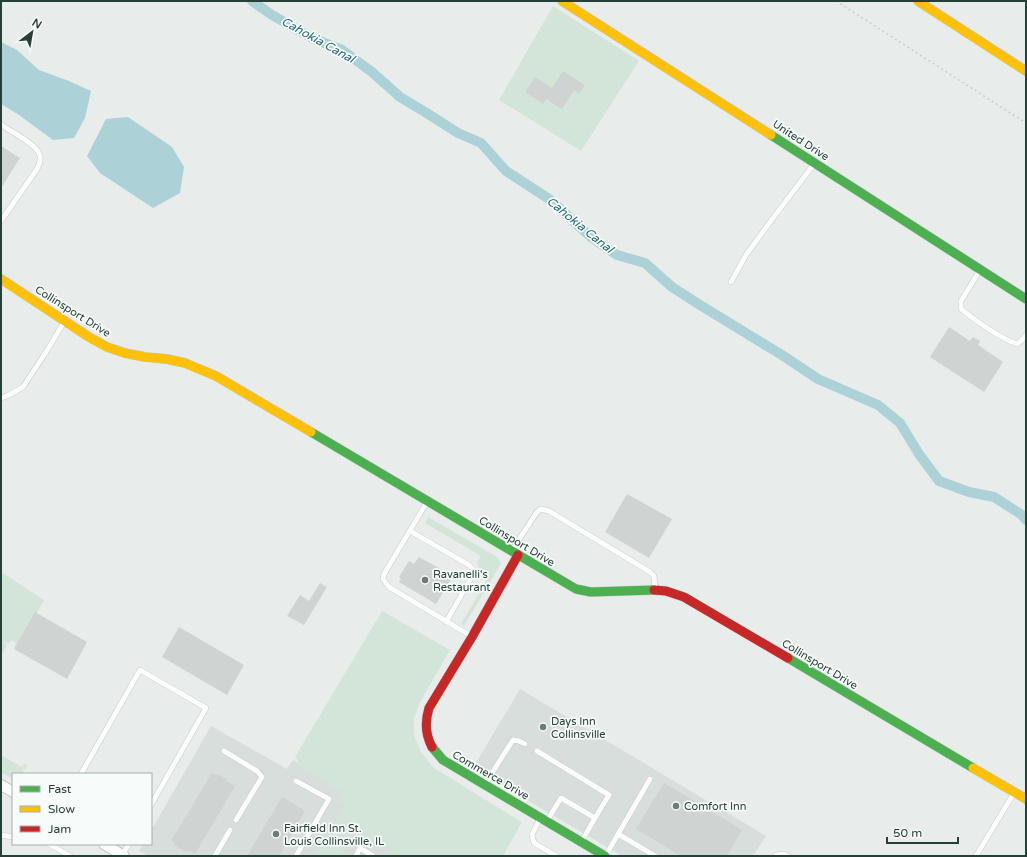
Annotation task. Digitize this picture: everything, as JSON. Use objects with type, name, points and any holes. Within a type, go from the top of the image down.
[{"type":"street","name":"United Drive","points":[[562,1],[1026,299]]},
{"type":"street","points":[[918,1],[1026,71]]},
{"type":"street","name":"Collinsport Drive","points":[[1,279],[89,337],[101,343],[125,353],[145,358],[185,363],[216,376],[576,589],[591,592],[655,590],[666,591],[684,597],[1026,799]]},
{"type":"street","name":"Commerce Drive","points":[[515,553],[472,637],[429,708],[426,727],[430,745],[443,760],[605,856]]},
{"type":"street","points":[[1,785],[12,791]]},
{"type":"street","points":[[106,845],[123,855]]},
{"type":"lane","points":[[1,125],[36,148],[40,154],[37,169],[1,221]]},
{"type":"lane","points":[[731,282],[746,255],[815,163]]},
{"type":"lane","points":[[980,269],[961,301],[961,309],[969,316],[1008,341],[1017,344],[1026,335]]},
{"type":"lane","points":[[1,398],[23,387],[65,321]]},
{"type":"lane","points":[[427,501],[384,574],[383,579],[389,587],[472,637]]},
{"type":"lane","points":[[515,553],[537,512],[541,509],[548,511],[650,572],[654,576],[655,590]]},
{"type":"lane","points":[[410,531],[473,568],[470,580],[446,622]]},
{"type":"lane","points":[[82,773],[140,670],[206,708],[152,803]]},
{"type":"lane","points":[[484,784],[513,740],[520,741],[525,744]]},
{"type":"lane","points":[[224,751],[257,771],[262,777],[236,820]]},
{"type":"lane","points":[[537,751],[609,794],[582,842]]},
{"type":"lane","points":[[605,856],[650,779]]},
{"type":"lane","points":[[296,781],[329,799],[296,856]]},
{"type":"lane","points":[[976,856],[1014,792]]},
{"type":"lane","points":[[556,856],[534,843],[532,835],[561,798],[595,818]]},
{"type":"lane","points":[[215,856],[230,830]]},
{"type":"lane","points":[[618,834],[656,856]]},
{"type":"lane","points":[[1,835],[12,837]]},
{"type":"lane","points":[[51,845],[70,856]]},
{"type":"lane","points":[[123,855],[128,845]]},
{"type":"lane","points":[[356,856],[360,848],[373,856]]},
{"type":"lane","points":[[775,856],[784,854],[788,856]]},
{"type":"path","points":[[836,1],[1026,123]]},
{"type":"shaded area","points":[[520,689],[766,836],[753,856],[622,856],[473,768]]},
{"type":"shaded area","points":[[211,726],[287,769],[293,760],[352,795],[403,856],[149,856],[139,851],[142,845],[152,845],[152,829]]},
{"type":"green space","points":[[553,6],[639,61],[581,151],[499,100]]},
{"type":"green space","points":[[428,517],[497,557],[500,561],[500,565],[464,626],[461,624],[488,578],[481,572],[477,562],[481,556],[425,523]]},
{"type":"green space","points":[[1,572],[44,600],[16,648],[14,647],[16,643],[11,640],[9,644],[5,642],[4,643],[7,645],[4,651],[5,652],[2,652],[1,648]]},
{"type":"green space","points":[[382,611],[450,650],[419,704],[414,719],[414,735],[421,752],[434,768],[522,822],[503,856],[402,856],[374,840],[369,847],[351,836],[339,856],[315,856],[345,805],[337,800],[342,792],[304,770],[295,757]]},
{"type":"green space","points":[[1,755],[22,767],[24,764],[27,765],[25,770],[22,770],[24,772],[23,773],[12,773],[12,778],[1,772]]},
{"type":"water","points":[[1,42],[17,50],[39,70],[91,91],[85,118],[74,138],[53,140],[19,115],[1,104]]},
{"type":"water","points":[[128,117],[172,147],[184,167],[180,193],[153,208],[100,173],[87,156],[106,119]]},
{"type":"building","points":[[563,71],[585,85],[579,94],[574,90],[562,109],[546,99],[543,104],[525,92],[535,77],[552,88]]},
{"type":"building","points":[[1,146],[20,158],[1,188]]},
{"type":"building","points":[[949,327],[970,341],[973,337],[980,341],[978,345],[1003,362],[984,392],[930,357]]},
{"type":"building","points":[[627,494],[672,519],[649,558],[605,532]]},
{"type":"building","name":"Ravanelli's Restaurant","points":[[419,557],[453,576],[436,604],[399,582],[401,579],[399,577],[409,561],[414,564]]},
{"type":"building","points":[[320,583],[327,587],[304,625],[287,616],[300,595],[309,601]]},
{"type":"building","points":[[35,612],[87,642],[67,679],[14,649]]},
{"type":"building","points":[[179,627],[244,665],[227,695],[162,657]]},
{"type":"building","points":[[212,773],[228,780],[227,781],[235,786],[195,854],[189,851],[186,852],[174,845],[175,843],[171,841]]},
{"type":"building","name":"Comfort Inn","points":[[664,783],[742,830],[727,856],[681,856],[636,829]]},
{"type":"building","name":"Fairfield Inn St. Louis Collinsville, IL","points":[[282,797],[305,811],[279,856],[247,856]]},
{"type":"waterway","name":"Cahokia Canal","points":[[252,1],[272,15],[312,38],[342,50],[372,72],[400,97],[458,133],[481,143],[506,171],[549,199],[591,237],[617,255],[645,263],[672,287],[818,379],[878,405],[900,423],[919,454],[939,481],[969,492],[994,497],[1022,515],[1026,520]]},
{"type":"traffic: fast","points":[[771,135],[1026,299]]},
{"type":"traffic: fast","points":[[311,432],[576,589],[591,592],[654,590]]},
{"type":"traffic: fast","points":[[788,658],[973,768]]},
{"type":"traffic: fast","points":[[432,747],[443,760],[605,856]]},
{"type":"traffic: slow","points":[[562,1],[771,135]]},
{"type":"traffic: slow","points":[[918,1],[1026,71]]},
{"type":"traffic: slow","points":[[1,279],[89,337],[107,347],[125,353],[185,363],[216,376],[311,432]]},
{"type":"traffic: slow","points":[[973,768],[1026,799]]},
{"type":"traffic: jam","points":[[432,747],[426,728],[429,708],[472,637],[518,555]]},
{"type":"traffic: jam","points":[[654,590],[666,591],[684,597],[788,658]]},
{"type":"place","name":"Ravanelli's Restaurant","points":[[425,580]]},
{"type":"place","name":"Days Inn Collinsville","points":[[543,727]]},
{"type":"place","name":"Comfort Inn","points":[[676,806]]},
{"type":"place","name":"Fairfield Inn St. Louis Collinsville, IL","points":[[276,834]]}]
